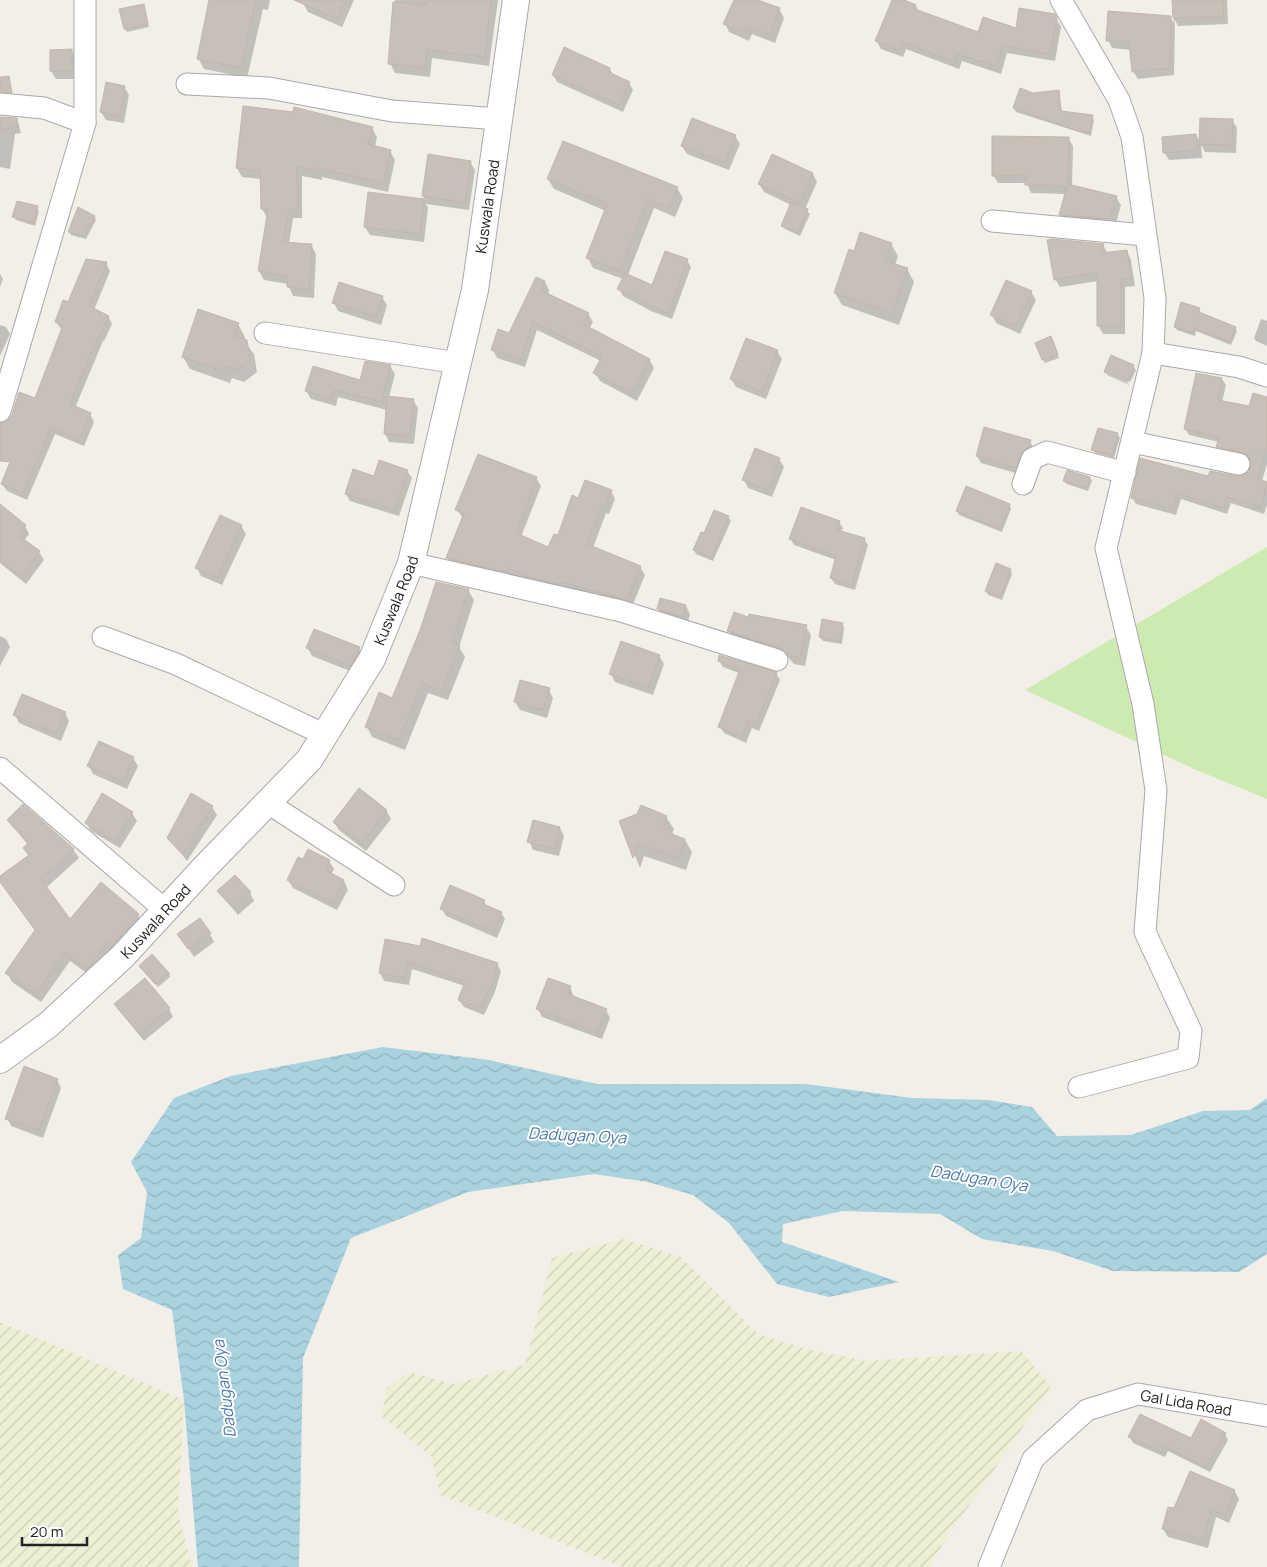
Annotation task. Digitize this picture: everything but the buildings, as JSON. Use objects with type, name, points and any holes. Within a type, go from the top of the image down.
[{"type":"street","points":[[0,411],[85,123],[86,0]]},
{"type":"street","name":"Kuswala Road","points":[[0,1060],[48,1025],[122,956],[309,760],[372,660],[410,563],[458,363],[484,242],[516,0]]},
{"type":"street","points":[[1061,0],[1119,100],[1132,137],[1154,298],[1153,353],[1106,548],[1143,704],[1156,790],[1145,932],[1191,1031],[1188,1058],[1079,1087]]},
{"type":"street","points":[[187,84],[268,88],[392,111],[499,119]]},
{"type":"street","points":[[0,104],[44,108],[85,123]]},
{"type":"street","points":[[992,220],[1145,235]]},
{"type":"street","points":[[265,333],[458,363]]},
{"type":"street","points":[[1153,353],[1239,367],[1267,376]]},
{"type":"street","points":[[1132,442],[1240,464]]},
{"type":"street","points":[[1023,484],[1032,459],[1046,452],[1125,473]]},
{"type":"street","points":[[410,563],[621,611],[777,660]]},
{"type":"street","points":[[103,637],[176,664],[325,735]]},
{"type":"street","points":[[0,768],[165,910]]},
{"type":"street","points":[[268,803],[394,885]]},
{"type":"street","name":"Gal Lida Road","points":[[989,1567],[1033,1459],[1087,1410],[1138,1394],[1267,1416]]},
{"type":"green space","points":[[1267,547],[1267,799],[1194,769],[1025,690]]},
{"type":"green space","points":[[624,1239],[681,1257],[759,1335],[815,1351],[866,1361],[1021,1351],[1051,1386],[942,1545],[930,1567],[623,1567],[440,1495],[432,1457],[382,1416],[386,1389],[409,1372],[453,1384],[525,1365],[552,1258]]},
{"type":"green space","points":[[0,1322],[184,1400],[178,1512],[192,1567],[0,1567]]},
{"type":"water","name":"Dadugan Oya","points":[[383,1047],[489,1060],[597,1084],[806,1084],[912,1098],[989,1100],[1032,1107],[1057,1136],[1131,1135],[1203,1111],[1250,1110],[1267,1098],[1267,1254],[1239,1272],[1113,1271],[1053,1251],[982,1239],[940,1214],[843,1211],[783,1224],[782,1242],[899,1282],[829,1297],[777,1284],[729,1223],[693,1195],[648,1182],[594,1174],[468,1192],[351,1238],[303,1358],[299,1567],[198,1567],[184,1400],[172,1310],[123,1289],[118,1255],[141,1238],[147,1192],[131,1162],[174,1098],[231,1076]]}]
